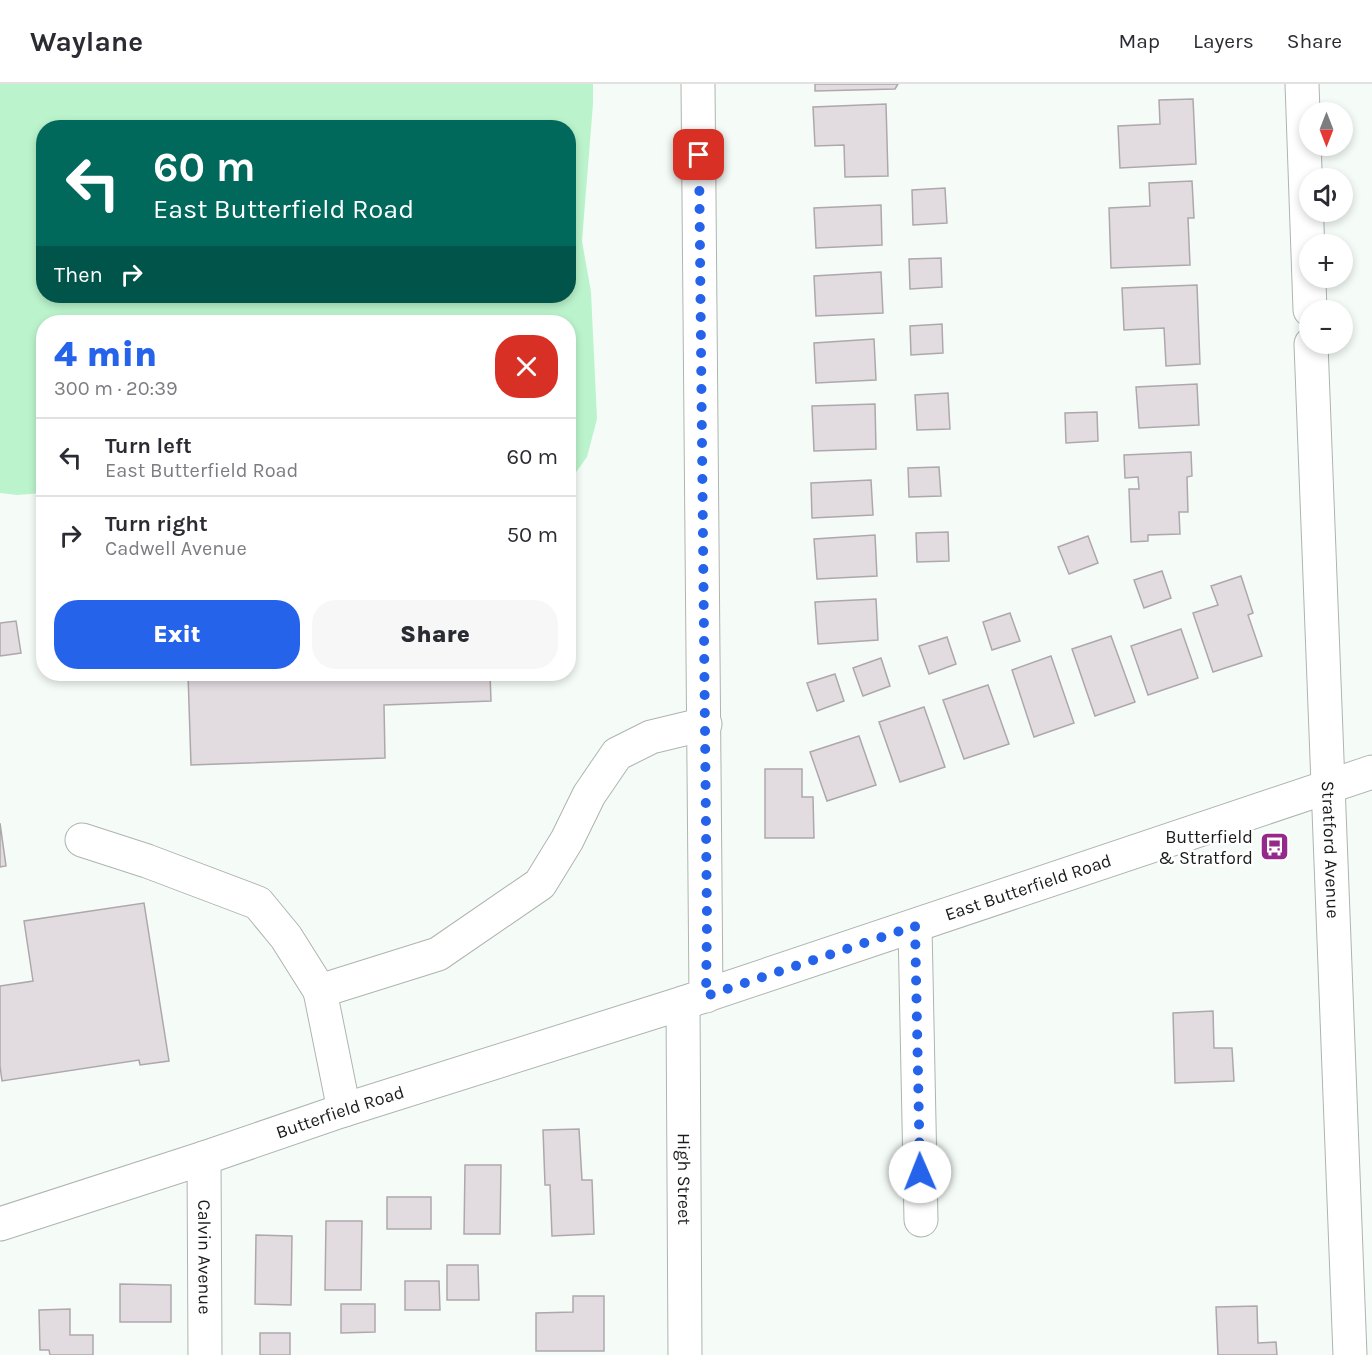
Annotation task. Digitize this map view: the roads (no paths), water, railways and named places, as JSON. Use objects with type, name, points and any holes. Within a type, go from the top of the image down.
[{"type":"street","name":"High Street","points":[[685,1355],[694,1000],[705,724],[698,84]]},
{"type":"street","points":[[1302,84],[1310,300]]},
{"type":"street","name":"Stratford Avenue","points":[[1311,354],[1350,1355]]},
{"type":"street","points":[[320,991],[438,954],[540,884],[567,840],[589,795],[617,754],[651,737],[705,724]]},
{"type":"street","name":"East Butterfield Road","points":[[694,1000],[1372,772]]},
{"type":"street","points":[[82,840],[258,903],[286,937],[320,991],[344,1110]]},
{"type":"street","points":[[915,926],[921,1220]]},
{"type":"street","name":"Butterfield Road","points":[[0,1224],[344,1110],[694,1000]]},
{"type":"street","name":"Calvin Avenue","points":[[204,1158],[205,1355]]},
{"type":"place","name":"Butterfield & Stratford","points":[[1274,847]]}]
